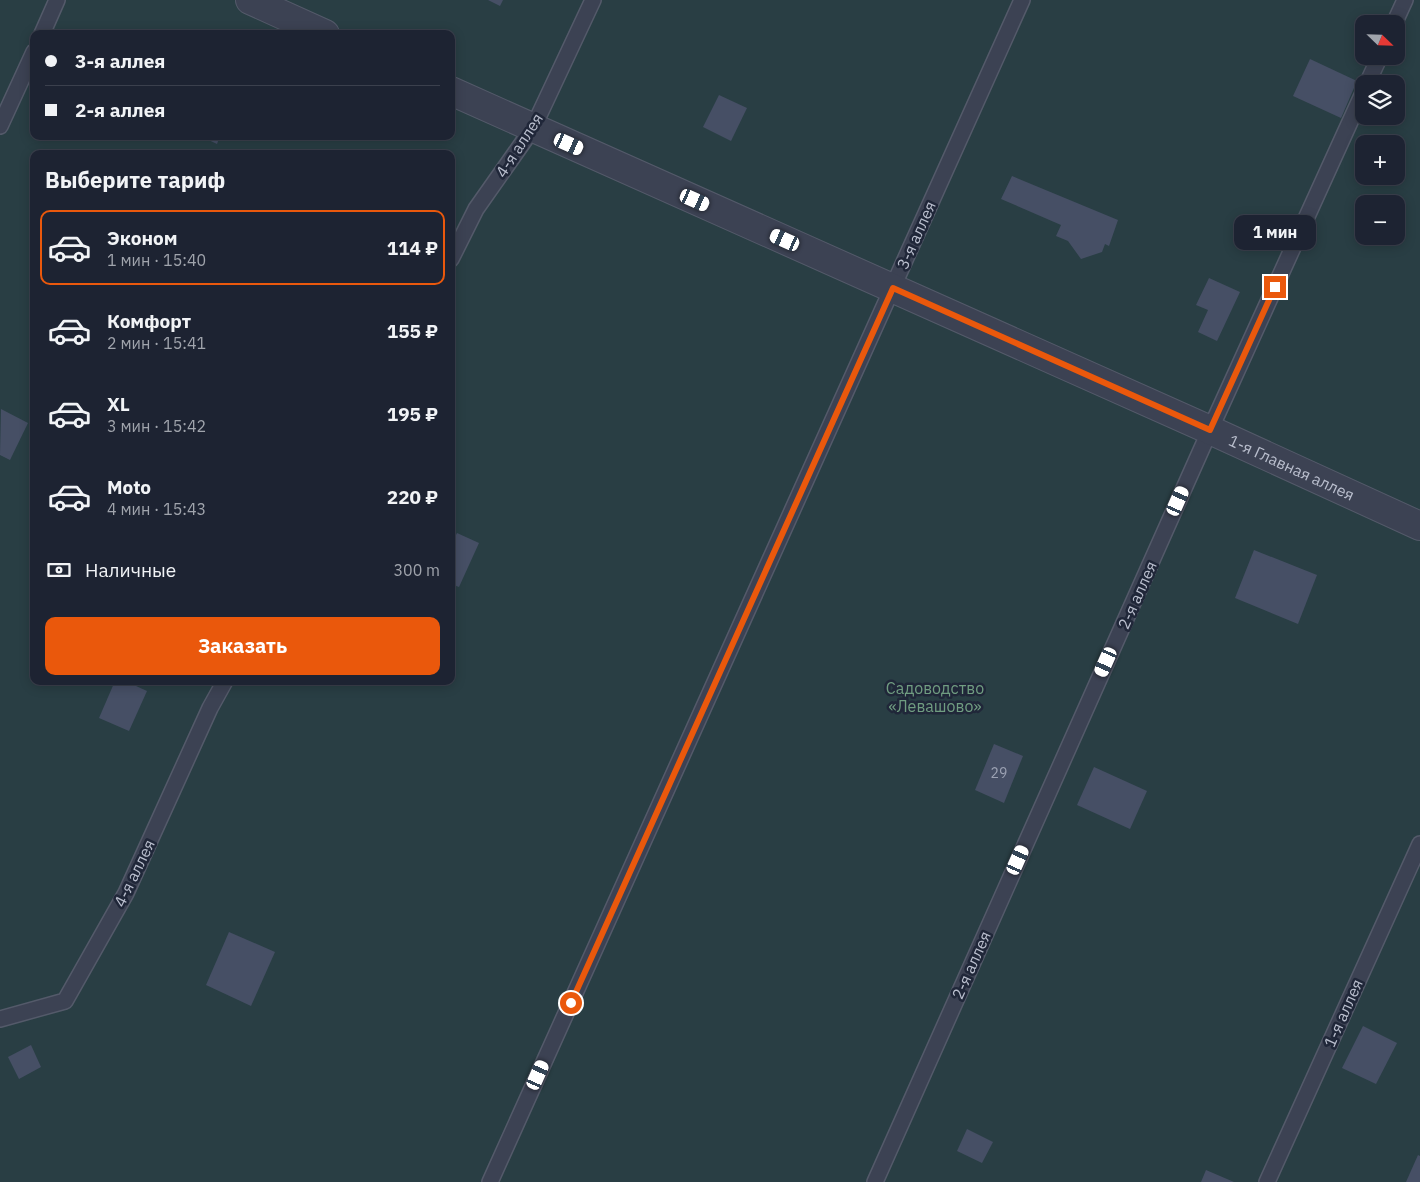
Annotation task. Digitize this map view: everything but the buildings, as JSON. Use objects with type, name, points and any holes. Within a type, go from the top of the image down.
[{"type":"street","points":[[250,0],[316,30]]},
{"type":"street","name":"1-я Главная аллея","points":[[455,93],[1210,430],[1420,526]]},
{"type":"lane","points":[[44,30],[57,0]]},
{"type":"lane","points":[[584,0],[586,15]]},
{"type":"lane","name":"4-я аллея","points":[[455,251],[476,209],[533,128],[593,0]]},
{"type":"lane","name":"3-я аллея","points":[[490,1182],[1022,0]]},
{"type":"lane","points":[[1398,15],[1405,0]]},
{"type":"lane","points":[[0,126],[30,61]]},
{"type":"lane","name":"2-я аллея","points":[[874,1182],[1210,430],[1355,111]]},
{"type":"lane","name":"4-я аллея","points":[[0,1019],[66,1000],[126,893],[210,708],[223,685]]},
{"type":"lane","name":"1-я аллея","points":[[1267,1182],[1420,844]]},
{"type":"green space","name":"Садоводство «Левашово»","points":[[0,0],[1420,0],[1420,1182],[0,1182]]},
{"type":"route","points":[[571,1003],[893,288],[1210,430],[1275,287]]}]
